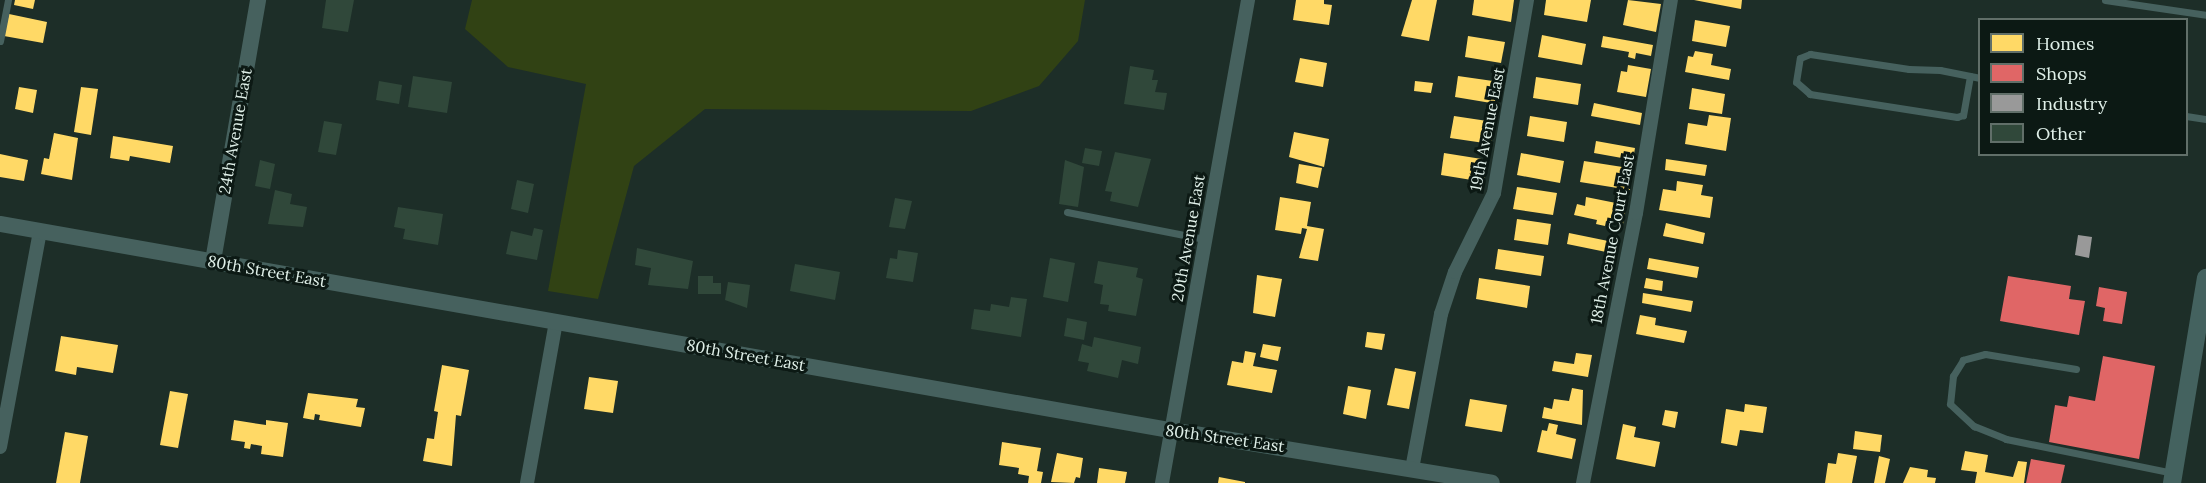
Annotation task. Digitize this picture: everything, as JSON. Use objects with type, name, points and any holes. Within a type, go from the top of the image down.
[{"type":"main road","points":[[2173,478],[2206,278]]},
{"type":"street","name":"24th Avenue East","points":[[213,261],[258,0]]},
{"type":"street","name":"20th Avenue East","points":[[1162,483],[1248,0]]},
{"type":"street","name":"19th Avenue East","points":[[1412,469],[1441,314],[1455,272],[1494,193],[1527,0]]},
{"type":"street","name":"18th Avenue Court East","points":[[1583,483],[1636,213],[1671,0]]},
{"type":"street","name":"80th Street East","points":[[0,224],[1170,430],[1492,483]]},
{"type":"street","points":[[0,447],[40,231]]},
{"type":"street","points":[[527,483],[556,322]]},
{"type":"lane","points":[[0,41],[8,0]]},
{"type":"lane","points":[[2105,0],[2206,15]]},
{"type":"lane","points":[[1970,76],[1963,115],[1957,117],[1810,94],[1796,82],[1800,58],[1810,54],[1970,76],[1978,78]]},
{"type":"lane","points":[[2188,116],[2206,119]]},
{"type":"lane","points":[[1066,212],[1204,239]]},
{"type":"lane","points":[[2076,369],[1984,354],[1963,360],[1953,376],[1950,404],[1974,426],[2007,439],[2173,478]]},
{"type":"green space","points":[[472,0],[1085,0],[1078,41],[1039,86],[971,111],[705,109],[634,166],[598,299],[548,291],[586,84],[508,67],[465,29]]},
{"type":"building: Homes","points":[[15,0],[35,0],[33,9],[14,5]]},
{"type":"building: Homes","points":[[1296,0],[1324,0],[1324,4],[1332,5],[1329,25],[1293,20]]},
{"type":"building: Homes","points":[[1412,0],[1437,0],[1429,41],[1401,36]]},
{"type":"building: Homes","points":[[1474,0],[1514,0],[1511,22],[1472,15]]},
{"type":"building: Homes","points":[[1546,0],[1591,0],[1587,22],[1544,15]]},
{"type":"building: Homes","points":[[1628,0],[1661,4],[1656,32],[1623,25]]},
{"type":"building: Homes","points":[[1694,0],[1742,0],[1741,9]]},
{"type":"building: Homes","points":[[9,14],[47,22],[43,43],[4,36]]},
{"type":"building: Homes","points":[[1695,20],[1730,26],[1726,47],[1692,41]]},
{"type":"building: Homes","points":[[1542,35],[1586,44],[1582,65],[1538,57]]},
{"type":"building: Homes","points":[[1468,36],[1505,42],[1501,63],[1465,57]]},
{"type":"building: Homes","points":[[1603,36],[1653,45],[1651,56],[1636,53],[1635,59],[1628,57],[1629,52],[1601,47]]},
{"type":"building: Homes","points":[[1695,51],[1713,54],[1711,65],[1731,69],[1729,80],[1685,72],[1688,56],[1693,57]]},
{"type":"building: Homes","points":[[1300,58],[1327,63],[1323,87],[1295,82]]},
{"type":"building: Homes","points":[[1628,65],[1651,69],[1646,97],[1617,92],[1621,71],[1627,72]]},
{"type":"building: Homes","points":[[1458,76],[1500,82],[1497,104],[1455,97]]},
{"type":"building: Homes","points":[[1536,77],[1581,84],[1578,105],[1533,98]]},
{"type":"building: Homes","points":[[1415,81],[1433,83],[1431,93],[1414,91]]},
{"type":"building: Homes","points":[[19,87],[37,90],[33,113],[15,109]]},
{"type":"building: Homes","points":[[81,87],[98,89],[91,135],[74,132]]},
{"type":"building: Homes","points":[[1692,88],[1725,94],[1722,114],[1689,109]]},
{"type":"building: Homes","points":[[1594,103],[1642,113],[1640,125],[1591,116]]},
{"type":"building: Homes","points":[[1709,115],[1731,118],[1726,151],[1685,144],[1688,123],[1707,126]]},
{"type":"building: Homes","points":[[1454,116],[1494,122],[1491,144],[1450,138]]},
{"type":"building: Homes","points":[[1530,116],[1567,122],[1564,142],[1527,136]]},
{"type":"building: Homes","points":[[1294,132],[1329,139],[1324,167],[1289,157]]},
{"type":"building: Homes","points":[[54,133],[78,138],[72,180],[41,174],[44,158],[49,159]]},
{"type":"building: Homes","points":[[113,136],[173,146],[170,163],[130,156],[129,161],[110,158]]},
{"type":"building: Homes","points":[[1596,141],[1635,148],[1633,160],[1594,153]]},
{"type":"building: Homes","points":[[1444,153],[1488,160],[1484,182],[1441,175]]},
{"type":"building: Homes","points":[[1521,153],[1564,161],[1560,183],[1517,175]]},
{"type":"building: Homes","points":[[0,154],[28,160],[24,181],[0,177]]},
{"type":"building: Homes","points":[[1666,159],[1707,165],[1705,176],[1665,170]]},
{"type":"building: Homes","points":[[1584,161],[1629,168],[1630,190],[1580,182]]},
{"type":"building: Homes","points":[[1299,164],[1322,168],[1318,188],[1296,183]]},
{"type":"building: Homes","points":[[1677,181],[1703,185],[1701,195],[1713,197],[1710,218],[1659,210],[1663,189],[1676,191]]},
{"type":"building: Homes","points":[[1517,187],[1557,193],[1553,215],[1513,209]]},
{"type":"building: Homes","points":[[1280,197],[1311,202],[1307,226],[1324,229],[1318,261],[1299,258],[1307,229],[1302,228],[1301,234],[1275,230]]},
{"type":"building: Homes","points":[[1586,197],[1626,205],[1623,224],[1606,221],[1605,226],[1596,224],[1597,220],[1574,215],[1577,204],[1585,206]]},
{"type":"building: Homes","points":[[1517,219],[1551,224],[1548,245],[1514,240]]},
{"type":"building: Homes","points":[[1666,223],[1705,233],[1703,244],[1663,236]]},
{"type":"building: Homes","points":[[1569,233],[1618,243],[1616,254],[1567,244]]},
{"type":"building: Homes","points":[[1498,249],[1544,256],[1541,276],[1495,269]]},
{"type":"building: Homes","points":[[1649,258],[1699,267],[1697,278],[1647,269]]},
{"type":"building: Homes","points":[[1257,275],[1282,279],[1275,317],[1253,313]]},
{"type":"building: Homes","points":[[1479,278],[1530,286],[1527,308],[1476,299]]},
{"type":"building: Homes","points":[[1646,278],[1663,281],[1662,291],[1644,288]]},
{"type":"building: Homes","points":[[1643,293],[1693,301],[1691,312],[1642,303]]},
{"type":"building: Homes","points":[[1640,315],[1656,318],[1655,325],[1687,331],[1684,343],[1636,334]]},
{"type":"building: Homes","points":[[1367,332],[1385,334],[1382,350],[1365,347]]},
{"type":"building: Homes","points":[[61,336],[118,345],[113,373],[77,367],[76,375],[55,371]]},
{"type":"building: Homes","points":[[1263,344],[1281,347],[1278,361],[1260,357]]},
{"type":"building: Homes","points":[[1245,351],[1256,353],[1253,366],[1277,370],[1272,393],[1227,385],[1232,361],[1243,363]]},
{"type":"building: Homes","points":[[1576,353],[1592,355],[1588,377],[1552,371],[1554,361],[1574,364]]},
{"type":"building: Homes","points":[[442,365],[469,370],[461,416],[456,415],[452,466],[423,461],[427,438],[434,439],[438,412],[434,411]]},
{"type":"building: Homes","points":[[1395,368],[1416,372],[1409,409],[1387,405]]},
{"type":"building: Homes","points":[[589,377],[618,381],[613,413],[584,409]]},
{"type":"building: Homes","points":[[1348,386],[1371,390],[1366,419],[1343,414]]},
{"type":"building: Homes","points":[[1572,388],[1583,390],[1582,425],[1542,418],[1544,407],[1552,409],[1554,399],[1569,401]]},
{"type":"building: Homes","points":[[170,391],[188,394],[178,448],[160,445]]},
{"type":"building: Homes","points":[[308,393],[358,399],[356,407],[365,408],[361,427],[319,420],[320,415],[315,414],[314,420],[303,418]]},
{"type":"building: Homes","points":[[1470,399],[1507,405],[1502,432],[1465,426]]},
{"type":"building: Homes","points":[[1745,404],[1767,407],[1763,433],[1740,430],[1737,446],[1721,443],[1726,409],[1744,412]]},
{"type":"building: Homes","points":[[1665,410],[1678,412],[1675,428],[1662,425]]},
{"type":"building: Homes","points":[[234,420],[266,425],[266,420],[288,423],[283,457],[261,454],[262,446],[251,444],[250,449],[244,448],[245,442],[231,440]]},
{"type":"building: Homes","points":[[1549,423],[1558,425],[1556,434],[1576,439],[1572,459],[1537,452],[1542,430],[1547,431]]},
{"type":"building: Homes","points":[[1623,424],[1636,427],[1634,437],[1660,442],[1655,467],[1616,459]]},
{"type":"building: Homes","points":[[1855,431],[1882,435],[1880,452],[1853,449]]},
{"type":"building: Homes","points":[[65,432],[88,436],[80,483],[56,483]]},
{"type":"building: Homes","points":[[1002,442],[1041,448],[1037,471],[1043,472],[1041,483],[1028,483],[1029,476],[1018,474],[1019,468],[999,465]]},
{"type":"building: Homes","points":[[1965,451],[1988,455],[1985,472],[2013,477],[2018,461],[2027,462],[2024,483],[1975,483],[1977,472],[1961,470]]},
{"type":"building: Homes","points":[[1057,453],[1083,458],[1080,478],[1076,477],[1074,483],[1051,482]]},
{"type":"building: Homes","points":[[1838,453],[1857,456],[1852,483],[1825,483],[1828,463],[1836,464]]},
{"type":"building: Homes","points":[[1879,456],[1890,459],[1885,483],[1874,483]]},
{"type":"building: Homes","points":[[1910,467],[1928,470],[1927,477],[1936,478],[1935,483],[1903,483]]},
{"type":"building: Homes","points":[[1099,468],[1127,472],[1125,483],[1097,483]]},
{"type":"building: Homes","points":[[1219,477],[1245,482],[1245,483],[1218,483]]},
{"type":"building: Shops","points":[[2008,276],[2071,286],[2069,299],[2085,301],[2079,335],[2000,321]]},
{"type":"building: Shops","points":[[2099,287],[2127,292],[2122,324],[2103,321],[2105,308],[2096,306]]},
{"type":"building: Shops","points":[[2103,356],[2155,366],[2139,459],[2049,442],[2055,405],[2067,407],[2069,396],[2095,401]]},
{"type":"building: Shops","points":[[2031,459],[2065,465],[2061,483],[2026,483]]},
{"type":"building: Industry","points":[[2078,235],[2092,237],[2089,258],[2075,255]]},
{"type":"building: Other","points":[[326,0],[354,0],[348,32],[322,28]]},
{"type":"building: Other","points":[[1130,66],[1154,70],[1152,80],[1158,80],[1155,92],[1167,93],[1164,110],[1124,104]]},
{"type":"building: Other","points":[[413,76],[452,82],[447,113],[408,107]]},
{"type":"building: Other","points":[[379,81],[402,85],[399,104],[376,100]]},
{"type":"building: Other","points":[[324,121],[342,124],[336,155],[318,152]]},
{"type":"building: Other","points":[[1085,148],[1102,151],[1099,166],[1082,163]]},
{"type":"building: Other","points":[[1115,152],[1151,159],[1138,207],[1110,201],[1112,192],[1105,191]]},
{"type":"building: Other","points":[[260,160],[275,164],[270,189],[255,186]]},
{"type":"building: Other","points":[[1065,160],[1084,167],[1078,207],[1059,204]]},
{"type":"building: Other","points":[[517,180],[534,184],[528,213],[511,209]]},
{"type":"building: Other","points":[[275,190],[292,194],[290,204],[307,207],[303,227],[268,224]]},
{"type":"building: Other","points":[[895,198],[912,201],[905,229],[889,227]]},
{"type":"building: Other","points":[[398,207],[443,214],[438,245],[403,239],[405,229],[394,227]]},
{"type":"building: Other","points":[[534,228],[543,230],[537,260],[506,254],[511,231],[532,236]]},
{"type":"building: Other","points":[[637,248],[693,261],[688,289],[648,285],[651,268],[635,265]]},
{"type":"building: Other","points":[[898,250],[918,253],[913,282],[886,278],[890,258],[897,259]]},
{"type":"building: Other","points":[[1050,258],[1075,263],[1068,302],[1043,297]]},
{"type":"building: Other","points":[[1098,261],[1138,268],[1136,277],[1143,279],[1136,316],[1108,311],[1109,305],[1100,304],[1103,285],[1094,283]]},
{"type":"building: Other","points":[[795,264],[840,272],[835,300],[790,291]]},
{"type":"building: Other","points":[[698,276],[713,276],[713,283],[721,283],[721,294],[698,294]]},
{"type":"building: Other","points":[[728,282],[750,285],[747,308],[725,300]]},
{"type":"building: Other","points":[[1011,297],[1027,299],[1021,337],[971,329],[974,309],[990,311],[991,304],[1009,307]]},
{"type":"building: Other","points":[[1067,318],[1087,322],[1084,340],[1064,336]]},
{"type":"building: Other","points":[[1094,337],[1141,347],[1138,364],[1122,360],[1118,378],[1087,371],[1089,363],[1078,361],[1082,344],[1092,347]]}]
